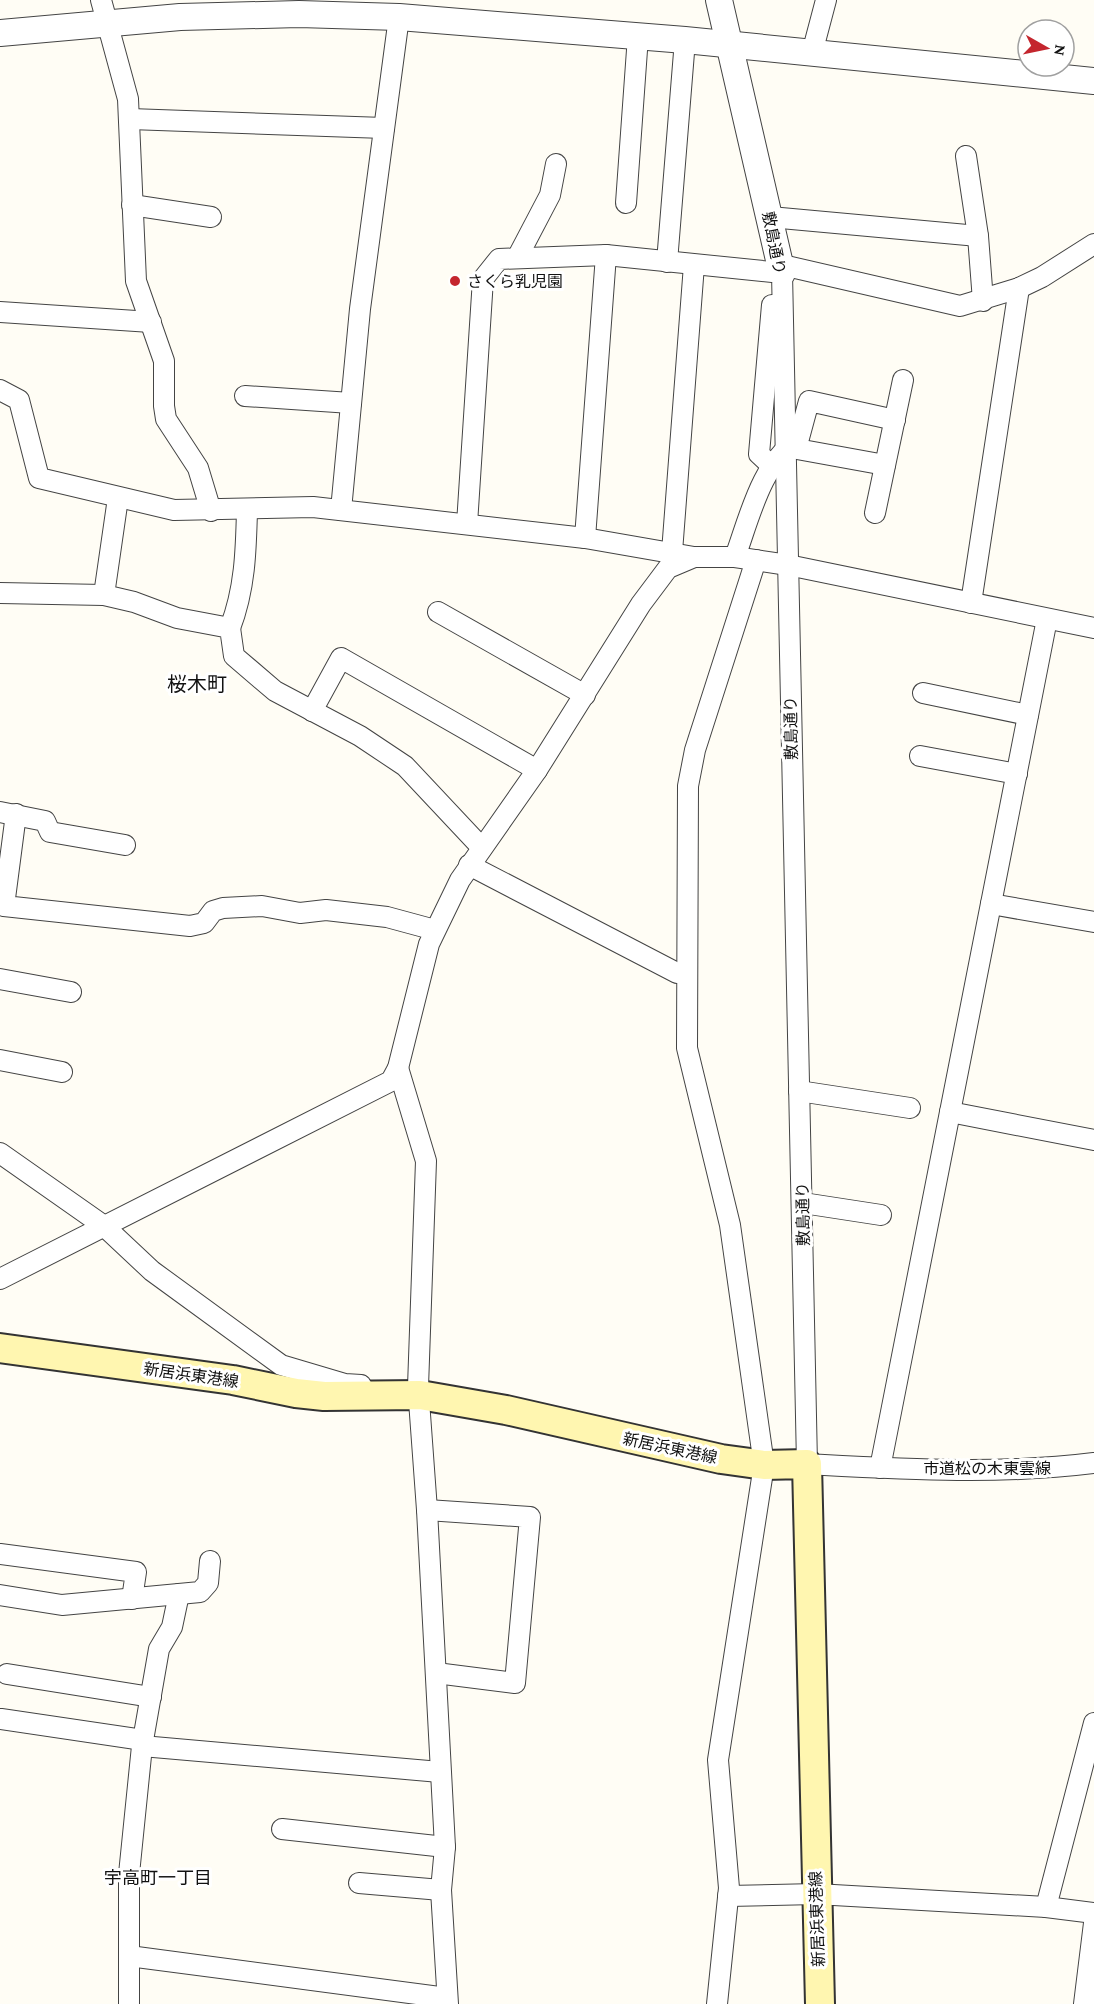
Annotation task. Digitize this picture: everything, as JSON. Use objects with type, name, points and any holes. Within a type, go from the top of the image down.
[{"type":"main road","name":"新居浜東港線","points":[[0,1348],[233,1380],[296,1393],[324,1396],[419,1391],[656,1445],[764,1465],[807,1464],[820,2004]]},
{"type":"street","name":"敷島通り","points":[[719,0],[770,217],[778,270],[789,565],[807,1464]]},
{"type":"street","points":[[812,54],[826,0]]},
{"type":"street","points":[[0,33],[104,12],[180,17],[299,7],[728,44],[1094,81]]},
{"type":"street","points":[[104,12],[128,99],[136,280],[164,361],[166,419],[198,468],[211,511]]},
{"type":"street","points":[[340,510],[360,309],[399,17]]},
{"type":"street","points":[[626,203],[638,36]]},
{"type":"street","points":[[667,262],[685,40]]},
{"type":"street","points":[[130,119],[384,128]]},
{"type":"street","points":[[966,156],[978,236],[983,301]]},
{"type":"street","points":[[517,258],[550,195],[556,164]]},
{"type":"street","points":[[132,205],[212,217]]},
{"type":"street","points":[[770,217],[978,236]]},
{"type":"street","points":[[466,524],[483,279],[499,259],[606,255],[694,265],[778,270],[960,306],[983,301],[1019,288],[1042,277],[1094,243]]},
{"type":"street","points":[[585,538],[606,255]]},
{"type":"street","points":[[672,552],[694,265]]},
{"type":"street","points":[[773,467],[759,454],[778,270]]},
{"type":"street","points":[[971,603],[1019,288]]},
{"type":"street","points":[[0,312],[151,322]]},
{"type":"street","points":[[875,513],[903,380]]},
{"type":"street","points":[[0,390],[19,400],[39,478],[118,498],[174,510],[313,507],[585,538],[694,557],[735,557],[789,565],[1094,628]]},
{"type":"street","points":[[245,396],[351,403]]},
{"type":"street","points":[[735,557],[762,483],[786,447],[799,438],[808,401],[895,420]]},
{"type":"street","points":[[786,447],[885,465]]},
{"type":"street","points":[[104,595],[118,498]]},
{"type":"street","points":[[247,510],[244,576],[240,603],[230,628],[234,656],[275,691],[360,736],[405,766],[482,848]]},
{"type":"street","points":[[0,1279],[391,1081],[398,1068],[421,974],[435,930],[469,866],[537,770],[641,604],[668,568],[694,557]]},
{"type":"street","points":[[717,2004],[728,1896],[718,1760],[764,1465],[730,1225],[687,1048],[688,786],[695,750],[756,560]]},
{"type":"street","points":[[0,593],[104,595],[134,602],[177,618],[230,628]]},
{"type":"street","points":[[438,612],[585,695]]},
{"type":"street","points":[[880,1468],[1047,619]]},
{"type":"street","points":[[312,711],[341,658],[537,770]]},
{"type":"street","points":[[923,693],[1028,715]]},
{"type":"street","points":[[920,756],[1017,774]]},
{"type":"street","points":[[125,845],[50,832],[45,821],[8,813],[4,906],[190,926],[204,923],[213,911],[223,908],[262,906],[300,913],[326,910],[387,917],[435,930]]},
{"type":"street","points":[[469,866],[677,973],[687,971]]},
{"type":"street","points":[[991,904],[1094,922]]},
{"type":"street","points":[[0,979],[70,992]]},
{"type":"street","points":[[0,1060],[62,1072]]},
{"type":"street","points":[[129,1956],[447,2001],[441,1890],[445,1847],[419,1391],[426,1161],[398,1068]]},
{"type":"street","points":[[799,1091],[910,1108]]},
{"type":"street","points":[[950,1112],[1094,1140]]},
{"type":"street","points":[[0,1153],[104,1226],[152,1271],[281,1365],[345,1384],[419,1391]]},
{"type":"street","points":[[803,1203],[881,1215]]},
{"type":"street","name":"市道松の木東雲線","points":[[807,1464],[880,1468],[1047,1469],[1094,1463]]},
{"type":"street","points":[[427,1510],[530,1517],[515,1683],[436,1673]]},
{"type":"street","points":[[0,1554],[136,1572],[132,1599]]},
{"type":"street","points":[[0,1595],[62,1605],[200,1592],[208,1583],[210,1561]]},
{"type":"street","points":[[129,2004],[129,1874],[142,1743],[159,1649],[172,1628],[179,1594]]},
{"type":"street","points":[[7,1674],[151,1697]]},
{"type":"street","points":[[1,1719],[142,1743],[440,1772]]},
{"type":"street","points":[[1046,1907],[1094,1723]]},
{"type":"street","points":[[282,1829],[445,1847]]},
{"type":"street","points":[[359,1883],[441,1890]]},
{"type":"street","points":[[728,1896],[816,1894],[1046,1907],[1094,1913]]},
{"type":"street","points":[[1084,2004],[1094,1923]]},
{"type":"place","name":"さくら乳児園","points":[[455,281]]},
{"type":"district","name":"桜木町","points":[[197,684]]},
{"type":"district","name":"宇高町一丁目","points":[[158,1878]]}]
